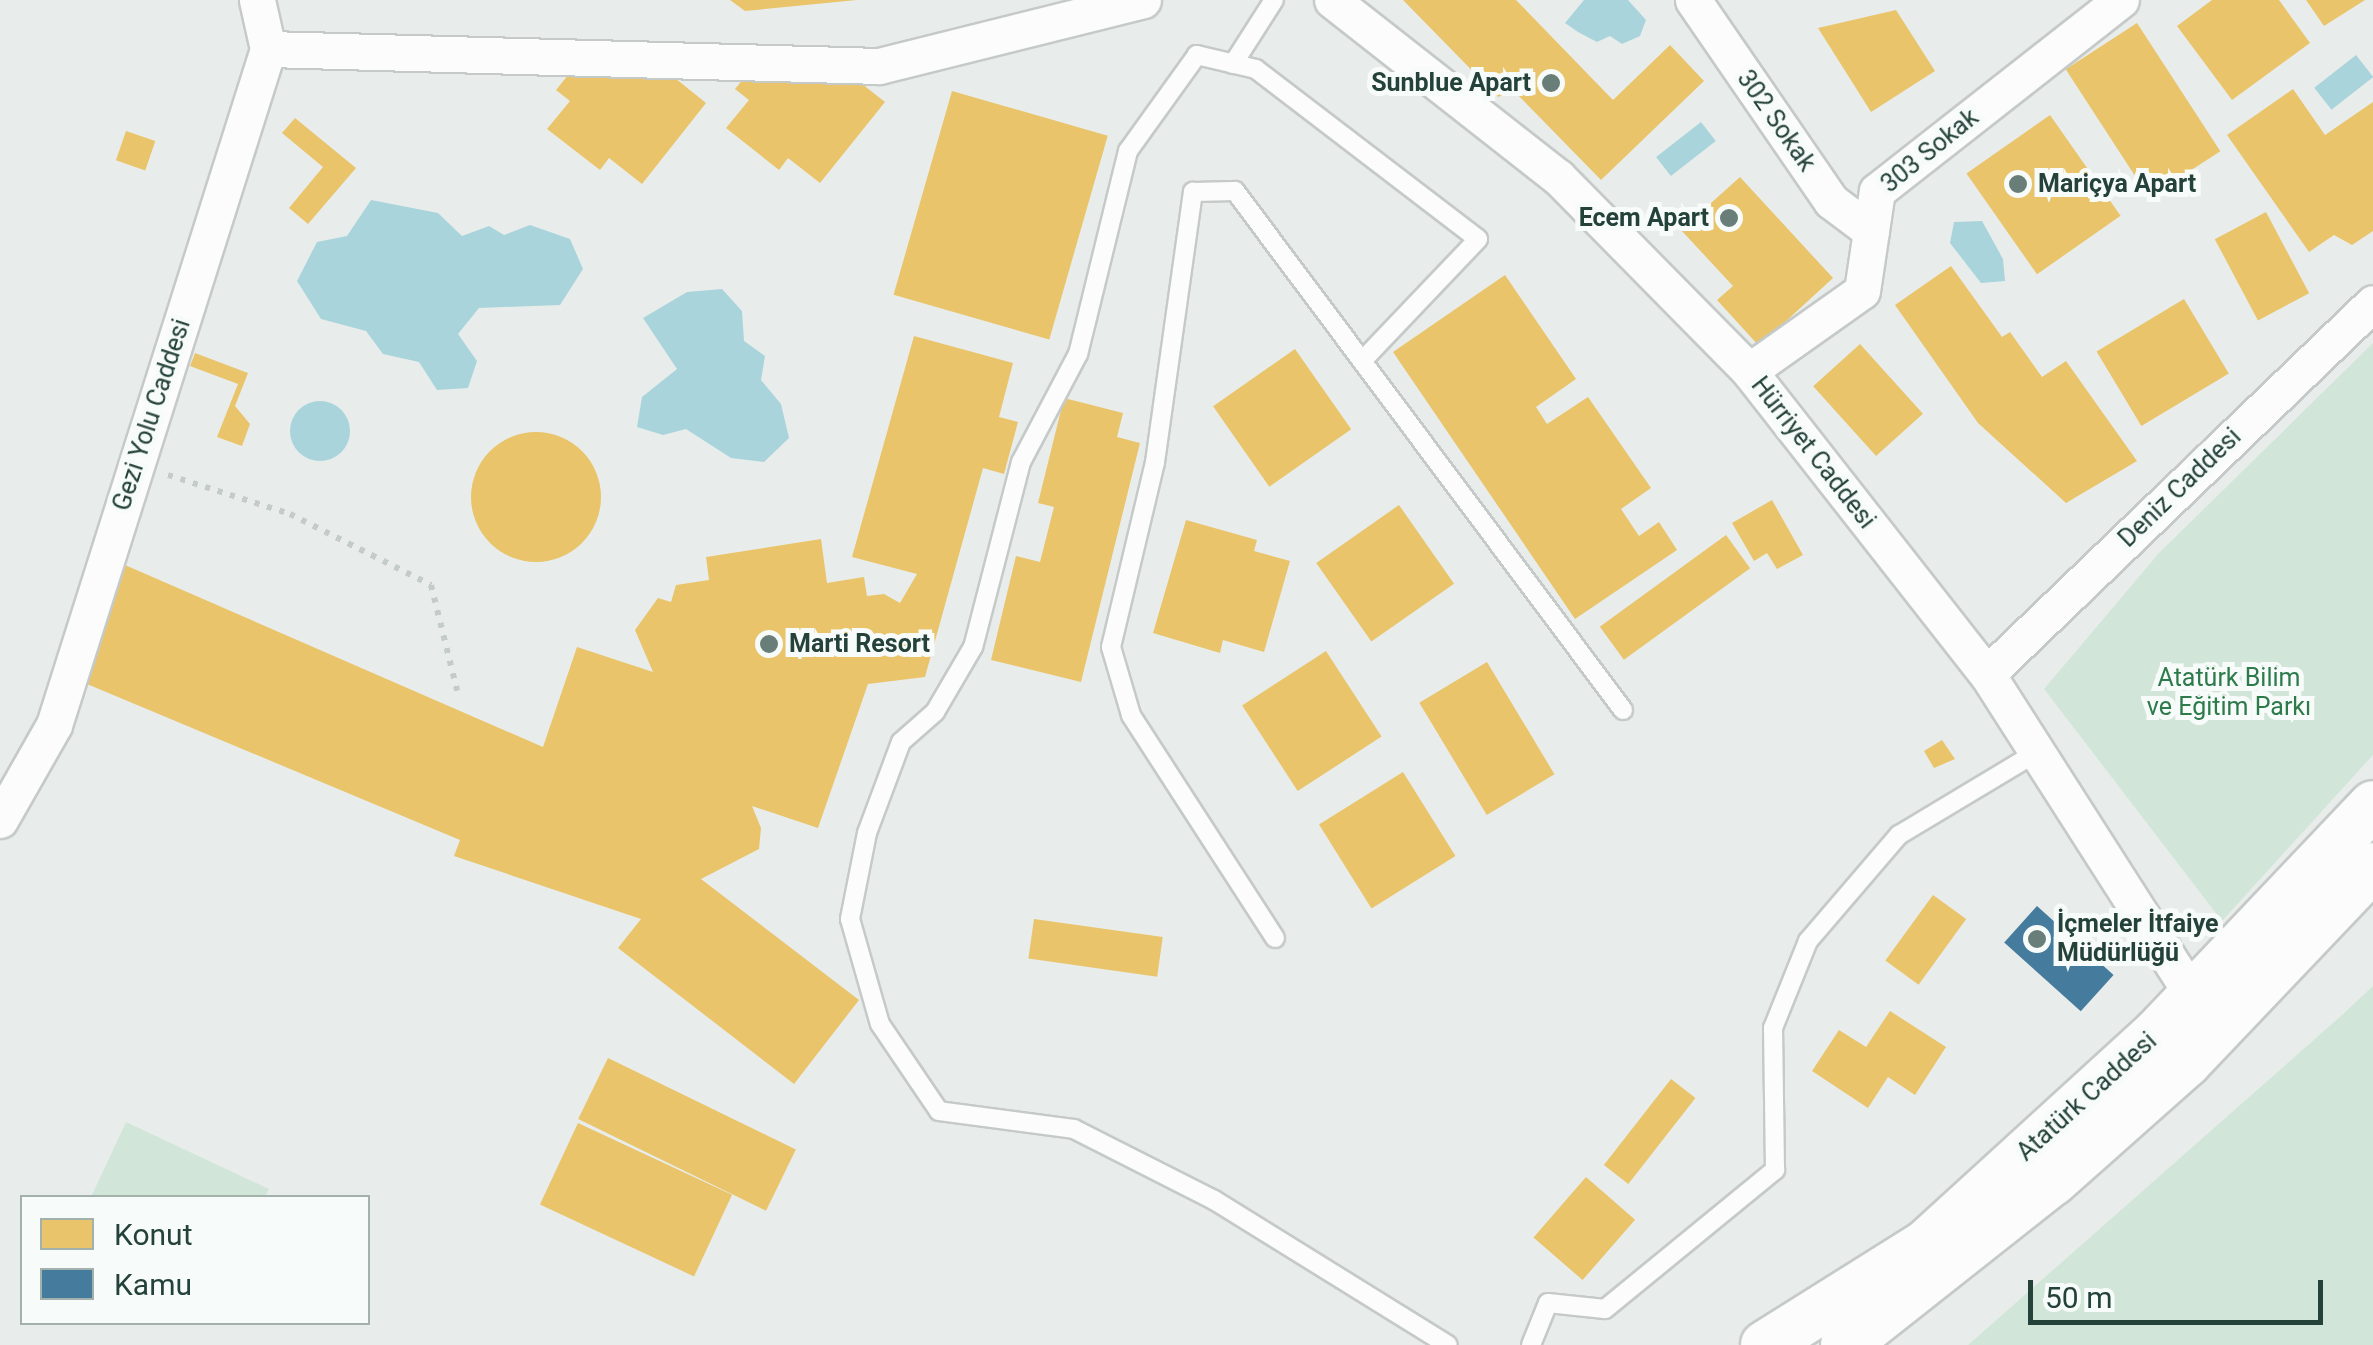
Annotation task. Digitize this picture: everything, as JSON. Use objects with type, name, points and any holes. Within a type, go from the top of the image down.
[{"type":"street","points":[[257,0],[268,49],[879,66],[1143,0]]},
{"type":"street","name":"Hürriyet Caddesi","points":[[1332,0],[1558,177],[1749,371],[1987,674],[2193,996]]},
{"type":"street","name":"302 Sokak","points":[[1693,0],[1832,200],[1871,231]]},
{"type":"street","name":"303 Sokak","points":[[1749,371],[1862,291],[1877,191],[2119,1]]},
{"type":"street","name":"Gezi Yolu Caddesi","points":[[0,820],[54,725],[268,49]]},
{"type":"street","name":"Deniz Caddesi","points":[[1987,674],[2373,303]]},
{"type":"street","name":"Atatürk Caddesi","points":[[1764,1345],[1926,1244],[2193,996],[2373,805]]},
{"type":"street","name":"Atatürk Caddesi","points":[[1846,1345],[2053,1181],[2187,1062],[2373,866]]},
{"type":"lane","points":[[1234,64],[1274,0]]},
{"type":"lane","points":[[1362,361],[1478,239],[1256,69],[1197,55],[1128,150],[1078,354],[1021,462],[973,647],[936,712],[901,742],[867,833],[850,919],[880,1024],[939,1110],[1074,1128],[1214,1200],[1448,1345]]},
{"type":"lane","points":[[1275,938],[1130,715],[1111,648],[1155,462],[1193,192],[1235,191],[1623,710]]},
{"type":"lane","points":[[1531,1345],[1548,1303],[1605,1309],[1775,1170],[1773,1028],[1808,941],[1898,834],[2037,752]]},
{"type":"path","points":[[136,466],[290,514],[352,550],[412,571],[431,585],[460,698]]},
{"type":"green space","name":"Atatürk Bilim ve Eğitim Parkı","points":[[2373,343],[2373,755],[2222,921],[2044,689],[2159,553]]},
{"type":"green space","points":[[2373,986],[2373,1345],[1968,1345],[2342,1015]]},
{"type":"green space","points":[[126,1122],[269,1189],[266,1195],[92,1195]]},
{"type":"water","points":[[1584,0],[1628,0],[1646,20],[1640,36],[1622,44],[1610,36],[1597,42],[1578,32],[1565,23]]},
{"type":"water","points":[[2356,55],[2373,77],[2331,110],[2314,88]]},
{"type":"water","points":[[1701,122],[1716,141],[1671,176],[1656,157]]},
{"type":"water","points":[[371,200],[438,213],[462,236],[489,226],[504,235],[530,225],[570,239],[583,269],[560,305],[479,308],[458,334],[477,361],[468,388],[437,390],[419,362],[383,354],[366,331],[321,319],[297,281],[317,242],[347,236]]},
{"type":"water","points":[[1982,221],[2003,259],[2005,281],[1981,283],[1950,243],[1954,222]]},
{"type":"water","points":[[722,289],[742,311],[744,341],[765,356],[761,380],[781,404],[789,438],[764,462],[731,458],[686,429],[663,435],[637,427],[642,397],[677,369],[643,318],[687,292]]},
{"type":"water","points":[[320,401],[341,410],[350,431],[341,452],[320,461],[299,452],[290,431],[299,410]]},
{"type":"building: Konut","points":[[730,0],[857,0],[745,11]]},
{"type":"building: Konut","points":[[1403,0],[1516,0],[1613,100],[1670,45],[1704,81],[1601,180],[1513,90],[1498,97]]},
{"type":"building: Konut","points":[[2212,0],[2279,0],[2310,43],[2232,100],[2177,26]]},
{"type":"building: Konut","points":[[2306,0],[2365,0],[2324,26]]},
{"type":"building: Konut","points":[[1896,10],[1935,71],[1871,112],[1818,28]]},
{"type":"building: Konut","points":[[2137,23],[2220,151],[2149,198],[2066,69]]},
{"type":"building: Konut","points":[[577,64],[665,70],[706,103],[642,184],[609,158],[600,170],[547,129],[570,101],[556,90]]},
{"type":"building: Konut","points":[[756,64],[843,69],[885,102],[820,183],[788,158],[779,170],[726,128],[749,100],[735,89]]},
{"type":"building: Konut","points":[[2293,89],[2325,135],[2373,102],[2373,231],[2352,245],[2334,235],[2309,252],[2227,135]]},
{"type":"building: Konut","points":[[952,91],[1108,136],[1049,339],[894,295]]},
{"type":"building: Konut","points":[[2050,115],[2121,216],[2037,274],[1966,174]]},
{"type":"building: Konut","points":[[295,118],[356,168],[308,224],[289,208],[323,167],[282,133]]},
{"type":"building: Konut","points":[[126,131],[155,141],[145,170],[116,160]]},
{"type":"building: Konut","points":[[1740,177],[1833,278],[1759,346],[1717,300],[1733,286],[1681,230]]},
{"type":"building: Konut","points":[[2266,212],[2309,293],[2258,320],[2215,239]]},
{"type":"building: Konut","points":[[1951,266],[2002,337],[2010,332],[2042,377],[2066,361],[2137,461],[2066,503],[1978,423],[1895,305]]},
{"type":"building: Konut","points":[[1505,275],[1576,379],[1536,407],[1547,424],[1588,397],[1651,488],[1621,509],[1639,536],[1659,522],[1677,550],[1575,619],[1393,352]]},
{"type":"building: Konut","points":[[2184,299],[2229,374],[2141,426],[2097,352]]},
{"type":"building: Konut","points":[[914,336],[1013,363],[999,417],[1018,422],[1004,474],[983,468],[925,677],[868,684],[818,828],[752,806],[761,828],[759,849],[701,879],[859,1000],[794,1084],[618,948],[641,919],[454,856],[460,840],[75,679],[125,565],[543,747],[577,647],[653,672],[635,630],[658,598],[671,602],[676,585],[709,580],[706,557],[821,539],[827,583],[864,577],[867,596],[884,594],[900,603],[917,574],[852,557]]},
{"type":"building: Konut","points":[[1860,344],[1923,414],[1876,456],[1813,386]]},
{"type":"building: Konut","points":[[1295,349],[1351,429],[1269,487],[1213,406]]},
{"type":"building: Konut","points":[[195,353],[248,373],[235,406],[250,424],[242,446],[217,437],[238,384],[190,366]]},
{"type":"building: Konut","points":[[1064,398],[1123,413],[1117,437],[1140,443],[1081,682],[991,660],[1016,556],[1040,562],[1054,507],[1038,503]]},
{"type":"building: Konut","points":[[536,432],[561,437],[582,451],[596,472],[601,497],[596,522],[582,543],[561,557],[536,562],[511,557],[490,543],[476,522],[471,497],[476,472],[490,451],[511,437]]},
{"type":"building: Konut","points":[[1772,500],[1803,555],[1777,569],[1767,553],[1754,561],[1732,523]]},
{"type":"building: Konut","points":[[1399,505],[1454,584],[1371,642],[1316,563]]},
{"type":"building: Konut","points":[[1186,520],[1257,540],[1254,551],[1290,561],[1264,652],[1223,640],[1220,653],[1153,633]]},
{"type":"building: Konut","points":[[1726,535],[1750,568],[1624,660],[1600,627]]},
{"type":"building: Konut","points":[[1326,651],[1382,737],[1298,791],[1242,705]]},
{"type":"building: Konut","points":[[1487,662],[1554,774],[1487,815],[1419,703]]},
{"type":"building: Konut","points":[[1942,740],[1955,759],[1934,768],[1924,751]]},
{"type":"building: Konut","points":[[1403,772],[1455,856],[1372,908],[1319,824]]},
{"type":"building: Konut","points":[[1933,895],[1966,919],[1919,985],[1885,961]]},
{"type":"building: Konut","points":[[1034,919],[1163,937],[1157,977],[1028,959]]},
{"type":"building: Konut","points":[[1890,1011],[1946,1047],[1915,1095],[1888,1077],[1868,1108],[1812,1071],[1839,1030],[1866,1047]]},
{"type":"building: Konut","points":[[608,1058],[796,1150],[766,1211],[578,1119]]},
{"type":"building: Konut","points":[[1671,1079],[1695,1098],[1628,1184],[1604,1165]]},
{"type":"building: Konut","points":[[578,1123],[732,1195],[694,1276],[540,1205]]},
{"type":"building: Konut","points":[[1586,1177],[1635,1220],[1583,1280],[1534,1237]]},
{"type":"building: Kamu","points":[[2037,906],[2114,975],[2081,1011],[2004,942]]},
{"type":"place","name":"Sunblue Apart","points":[[1551,83]]},
{"type":"place","name":"Mariçya Apart","points":[[2018,184]]},
{"type":"place","name":"Ecem Apart","points":[[1729,218]]},
{"type":"place","name":"Marti Resort","points":[[769,644]]},
{"type":"place","name":"İçmeler İtfaiye Müdürlüğü","points":[[2037,939]]}]
